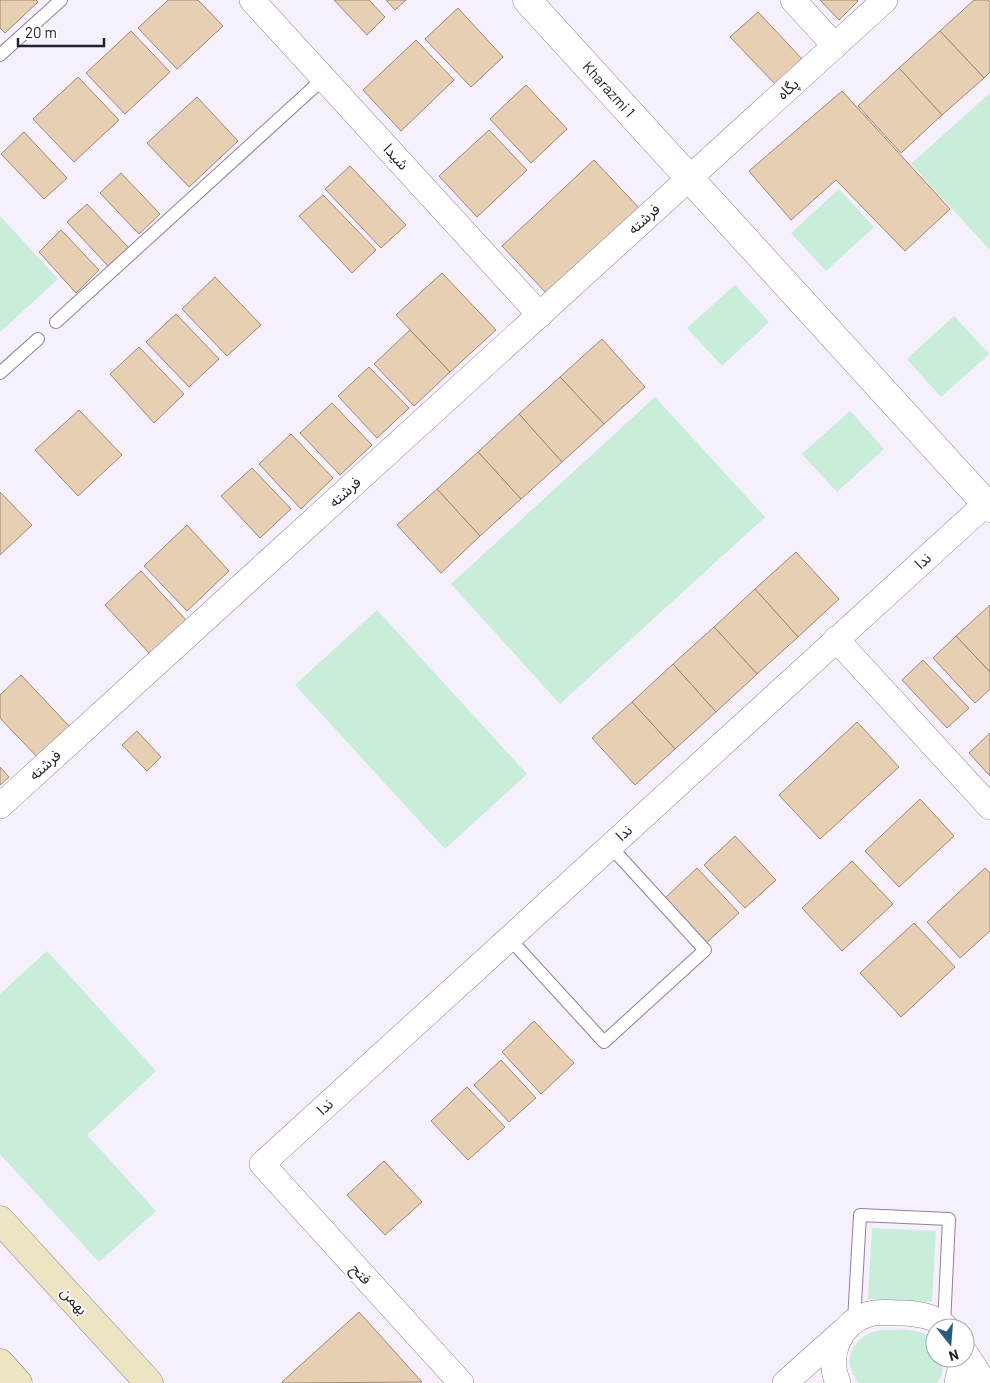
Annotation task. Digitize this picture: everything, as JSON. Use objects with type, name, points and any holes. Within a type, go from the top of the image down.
[{"type":"main road","name":"بهمن","points":[[5,1228],[148,1383]]},
{"type":"main road","points":[[0,1363],[18,1383]]},
{"type":"street","name":"شیدا","points":[[252,0],[540,315]]},
{"type":"street","name":"Kharazmi 1","points":[[527,0],[989,504]]},
{"type":"street","points":[[792,0],[835,46]]},
{"type":"street","name":"پگاه","points":[[690,178],[885,0]]},
{"type":"street","name":"فرشته","points":[[0,806],[690,178]]},
{"type":"street","name":"ندا","points":[[262,1164],[836,640],[989,504]]},
{"type":"street","points":[[836,640],[990,807]]},
{"type":"street","name":"فتح","points":[[262,1164],[461,1383]]},
{"type":"street","points":[[785,1383],[849,1326],[869,1314],[916,1314],[933,1318]]},
{"type":"street","points":[[838,1383],[834,1374],[833,1359],[836,1344],[849,1326]]},
{"type":"street","points":[[957,1383],[961,1368]]},
{"type":"street","points":[[975,1368],[985,1383]]},
{"type":"lane","points":[[0,56],[61,0]]},
{"type":"lane","points":[[56,322],[324,78]]},
{"type":"lane","points":[[0,373],[38,339]]},
{"type":"lane","points":[[509,938],[604,1042],[631,1018],[705,950],[610,846]]},
{"type":"lane","points":[[849,1326],[860,1215],[949,1219],[945,1318]]},
{"type":"green space","points":[[990,93],[990,250],[911,164]]},
{"type":"green space","points":[[839,189],[874,227],[826,271],[791,233]]},
{"type":"green space","points":[[0,216],[58,279],[0,332]]},
{"type":"green space","points":[[735,285],[769,322],[722,366],[687,328]]},
{"type":"green space","points":[[954,316],[989,354],[941,397],[907,359]]},
{"type":"green space","points":[[655,397],[765,517],[560,704],[451,584]]},
{"type":"green space","points":[[850,411],[884,449],[837,492],[802,454]]},
{"type":"green space","points":[[377,610],[527,774],[445,849],[295,685]]},
{"type":"green space","points":[[47,951],[156,1071],[87,1135],[156,1211],[99,1262],[0,1154],[0,994]]},
{"type":"green space","points":[[872,1228],[936,1231],[932,1302],[868,1299]]},
{"type":"green space","points":[[904,1330],[925,1334],[925,1368],[942,1368],[942,1374],[937,1383],[859,1383],[850,1365],[850,1356],[858,1341],[874,1332]]},
{"type":"building","points":[[0,0],[36,0],[38,2],[5,33],[0,28]]},
{"type":"building","points":[[168,0],[198,0],[223,26],[177,69],[138,28]]},
{"type":"building","points":[[334,0],[369,0],[385,17],[367,35]]},
{"type":"building","points":[[386,0],[406,0],[395,10]]},
{"type":"building","points":[[820,0],[857,0],[858,1],[839,20]]},
{"type":"building","points":[[974,0],[988,0],[990,2],[990,72],[984,78],[940,31]]},
{"type":"building","points":[[458,8],[503,57],[471,87],[425,39]]},
{"type":"building","points":[[758,12],[803,60],[776,85],[730,37]]},
{"type":"building","points":[[131,31],[170,72],[125,114],[86,73]]},
{"type":"building","points":[[940,31],[984,78],[942,115],[899,68]]},
{"type":"building","points":[[416,40],[454,80],[401,131],[363,90]]},
{"type":"building","points":[[899,68],[942,115],[901,153],[858,106]]},
{"type":"building","points":[[78,77],[119,120],[74,162],[33,119]]},
{"type":"building","points":[[526,85],[567,129],[531,163],[490,119]]},
{"type":"building","points":[[842,91],[950,209],[905,251],[836,180],[791,220],[749,171]]},
{"type":"building","points":[[197,97],[238,141],[189,187],[147,143]]},
{"type":"building","points":[[489,130],[527,170],[477,217],[439,176]]},
{"type":"building","points":[[24,132],[67,178],[44,199],[1,154]]},
{"type":"building","points":[[594,160],[640,209],[548,295],[502,246]]},
{"type":"building","points":[[350,166],[406,225],[381,248],[325,189]]},
{"type":"building","points":[[121,173],[160,214],[139,234],[100,193]]},
{"type":"building","points":[[323,195],[376,250],[352,273],[299,216]]},
{"type":"building","points":[[87,204],[129,248],[109,267],[67,222]]},
{"type":"building","points":[[61,230],[99,270],[76,293],[39,252]]},
{"type":"building","points":[[442,273],[496,330],[450,372],[396,315]]},
{"type":"building","points":[[215,277],[261,325],[227,356],[182,309]]},
{"type":"building","points":[[176,314],[219,359],[189,387],[146,342]]},
{"type":"building","points":[[410,330],[450,372],[414,406],[374,364]]},
{"type":"building","points":[[602,339],[645,387],[604,424],[560,377]]},
{"type":"building","points":[[139,347],[184,394],[154,423],[110,374]]},
{"type":"building","points":[[369,367],[409,408],[377,438],[338,396]]},
{"type":"building","points":[[560,377],[604,424],[562,462],[519,414]]},
{"type":"building","points":[[332,403],[372,445],[340,475],[300,433]]},
{"type":"building","points":[[79,410],[122,455],[78,496],[35,450]]},
{"type":"building","points":[[519,414],[562,462],[521,499],[478,452]]},
{"type":"building","points":[[291,434],[333,478],[301,509],[259,464]]},
{"type":"building","points":[[478,452],[521,499],[480,536],[437,489]]},
{"type":"building","points":[[252,468],[291,509],[260,538],[221,496]]},
{"type":"building","points":[[437,489],[480,536],[441,573],[397,525]]},
{"type":"building","points":[[0,492],[32,525],[0,555]]},
{"type":"building","points":[[187,525],[229,571],[187,611],[144,566]]},
{"type":"building","points":[[796,552],[839,599],[798,637],[755,589]]},
{"type":"building","points":[[141,571],[186,620],[150,654],[105,605]]},
{"type":"building","points":[[755,589],[798,637],[757,674],[714,627]]},
{"type":"building","points":[[990,605],[990,672],[956,636]]},
{"type":"building","points":[[714,627],[757,674],[716,712],[673,664]]},
{"type":"building","points":[[956,636],[990,672],[990,689],[975,703],[933,658]]},
{"type":"building","points":[[923,660],[969,708],[947,728],[902,680]]},
{"type":"building","points":[[673,664],[716,712],[675,749],[632,702]]},
{"type":"building","points":[[21,675],[71,728],[38,758],[0,718],[0,695]]},
{"type":"building","points":[[632,702],[675,749],[635,785],[592,738]]},
{"type":"building","points":[[857,722],[899,767],[820,839],[779,795]]},
{"type":"building","points":[[137,731],[161,757],[147,771],[122,745]]},
{"type":"building","points":[[990,733],[990,776],[969,753]]},
{"type":"building","points":[[0,767],[9,777],[0,785]]},
{"type":"building","points":[[920,799],[954,836],[899,887],[865,851]]},
{"type":"building","points":[[735,836],[776,880],[745,908],[704,865]]},
{"type":"building","points":[[852,861],[893,904],[842,951],[802,908]]},
{"type":"building","points":[[697,868],[739,913],[706,943],[664,899]]},
{"type":"building","points":[[985,868],[990,873],[990,931],[960,958],[927,922]]},
{"type":"building","points":[[914,923],[955,967],[901,1017],[860,973]]},
{"type":"building","points":[[534,1021],[574,1063],[541,1094],[502,1052]]},
{"type":"building","points":[[501,1060],[536,1098],[509,1122],[474,1085]]},
{"type":"building","points":[[467,1087],[505,1127],[468,1160],[431,1121]]},
{"type":"building","points":[[384,1161],[422,1202],[385,1235],[347,1195]]},
{"type":"building","points":[[359,1312],[422,1382],[282,1382]]}]
